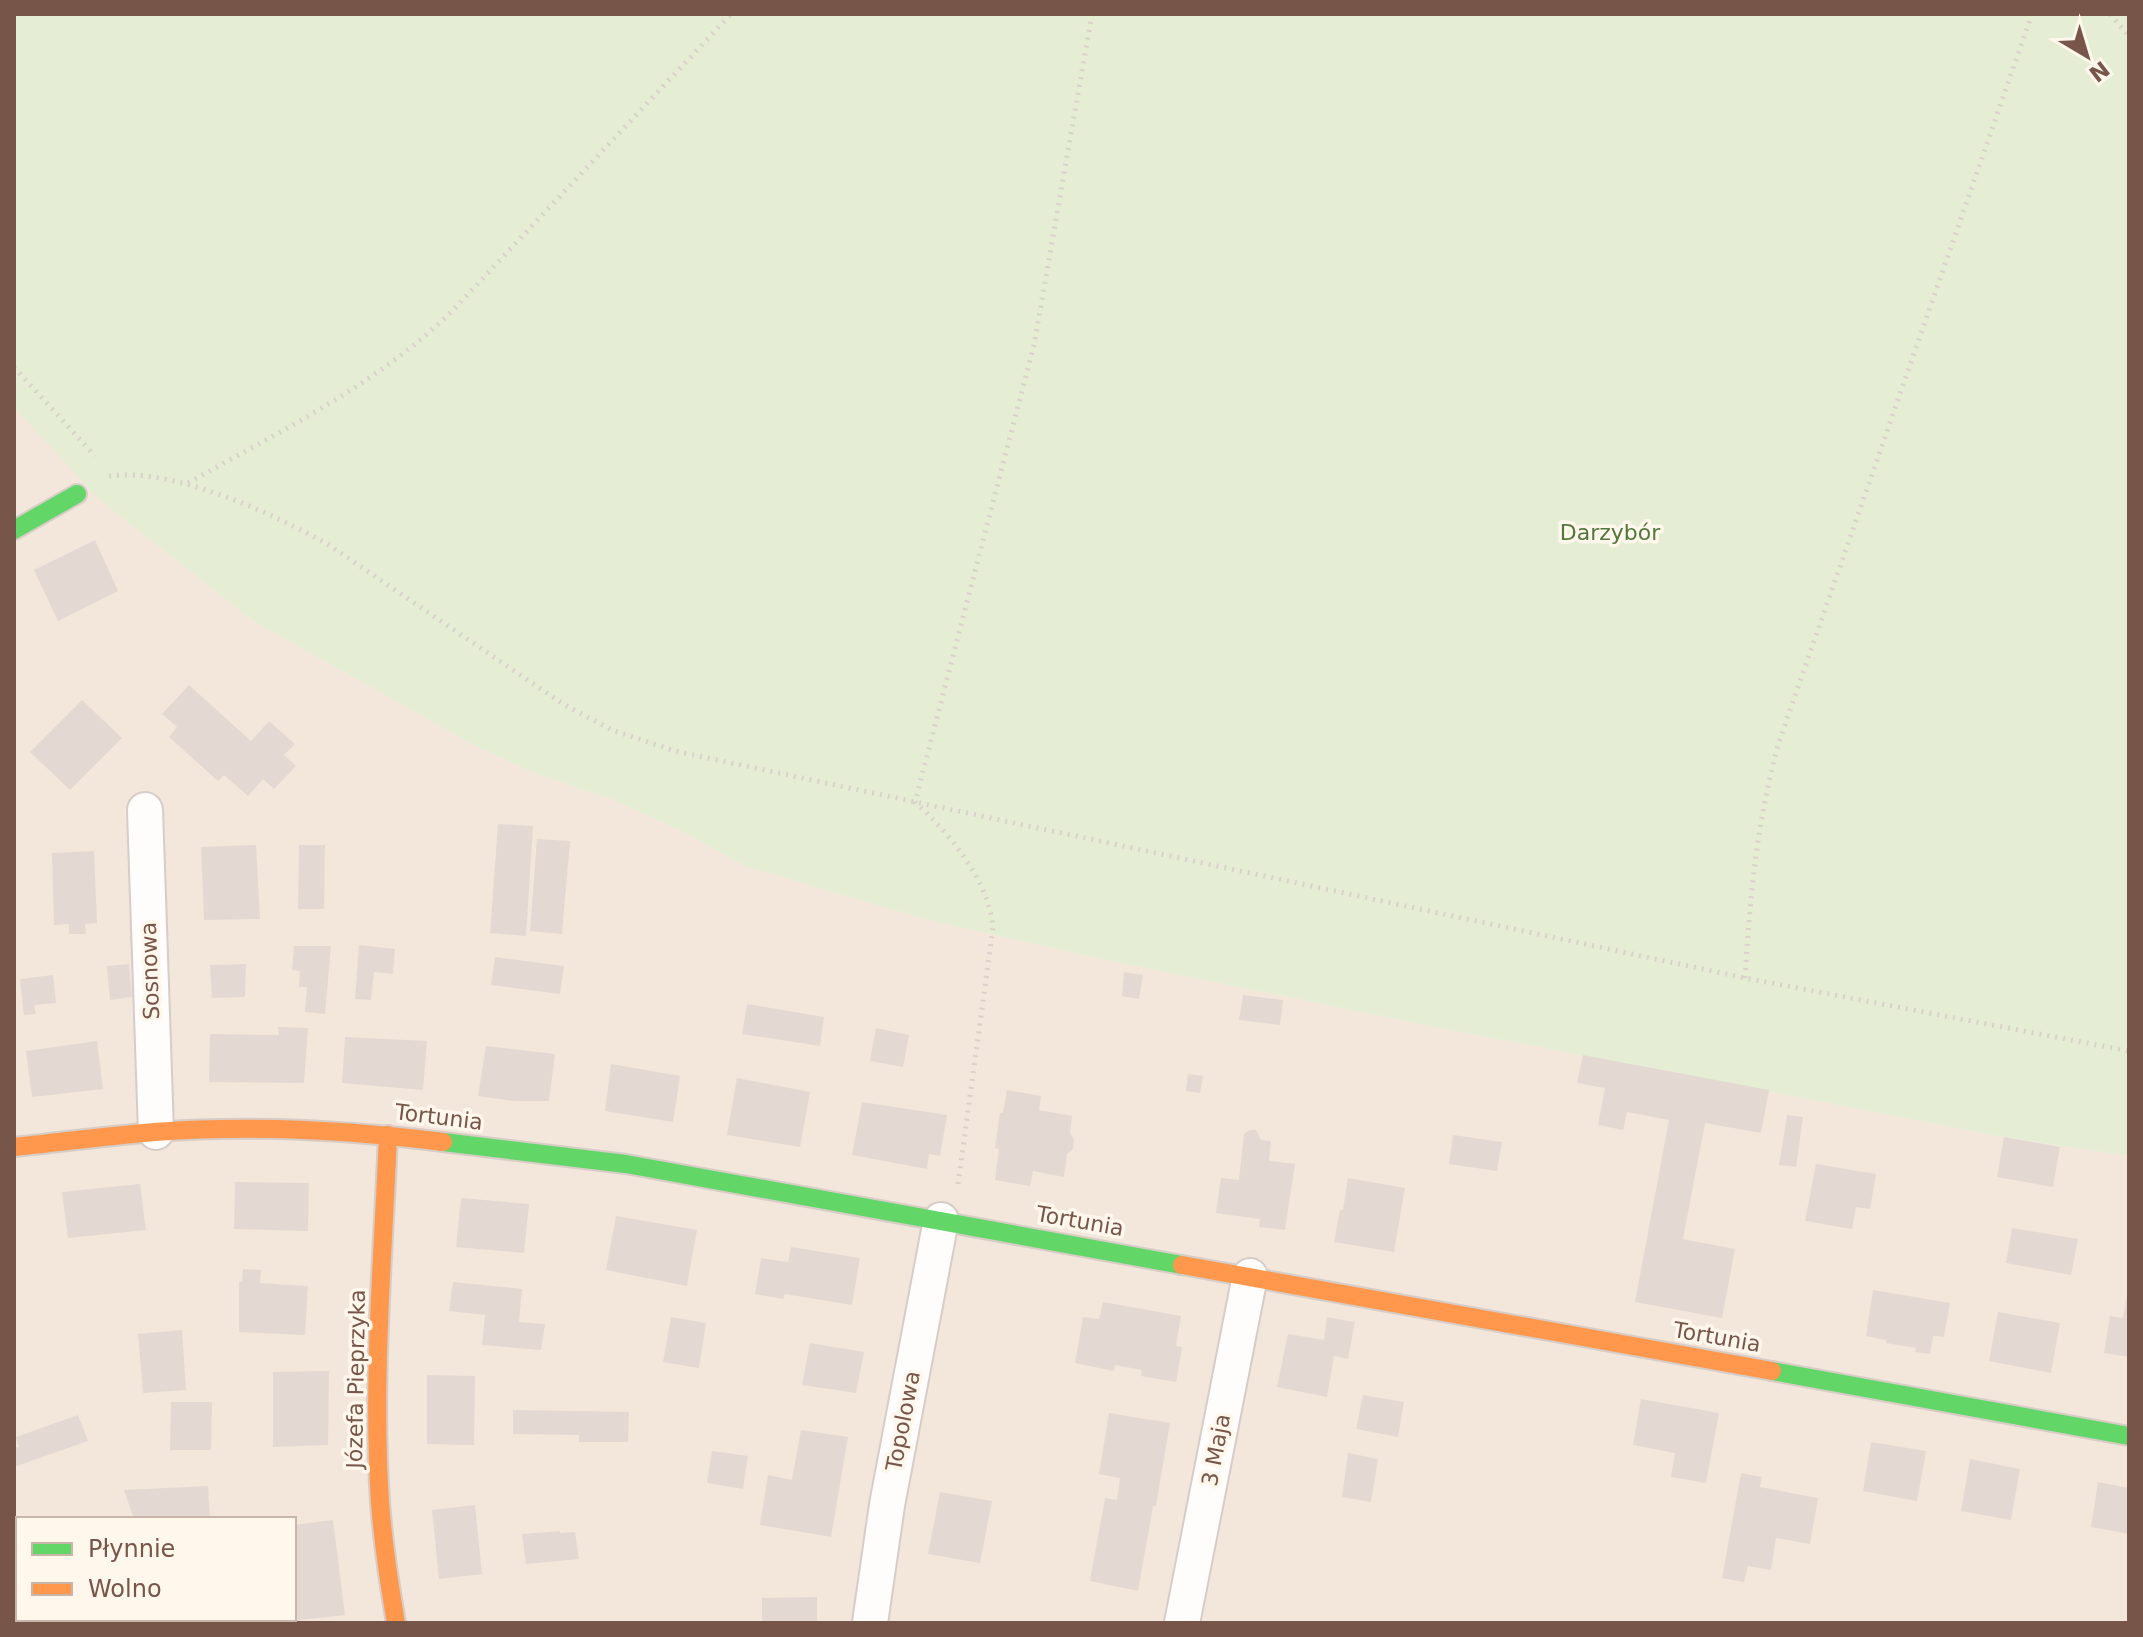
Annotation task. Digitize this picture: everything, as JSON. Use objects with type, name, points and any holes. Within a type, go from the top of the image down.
[{"type":"street","points":[[14,530],[77,494]]},
{"type":"street","name":"Sosnowa","points":[[145,810],[156,1132]]},
{"type":"street","name":"Tortunia","points":[[14,1147],[156,1132],[259,1129],[388,1135],[626,1164],[2129,1436]]},
{"type":"street","name":"Józefa Pieprzyka","points":[[388,1135],[379,1353],[379,1489],[396,1623]]},
{"type":"street","name":"Topolowa","points":[[870,1623],[887,1505],[947,1221]]},
{"type":"street","name":"3 Maja","points":[[1182,1623],[1250,1276]]},
{"type":"path","points":[[188,484],[348,391],[416,345],[454,309],[731,14]]},
{"type":"path","points":[[915,802],[1034,345],[1092,14]]},
{"type":"path","points":[[1745,978],[1758,832],[1779,742],[2032,14]]},
{"type":"path","points":[[2110,14],[2129,36]]},
{"type":"path","points":[[14,367],[101,463]]},
{"type":"path","points":[[111,475],[151,476],[188,484],[276,519],[329,545],[563,704],[612,730],[675,751],[1745,978],[2129,1051]]},
{"type":"path","points":[[915,802],[936,821],[976,877],[989,904],[993,928],[947,1221]]},
{"type":"shaded area","points":[[14,392],[100,500],[255,622],[474,745],[537,774],[614,800],[686,833],[745,866],[928,920],[1116,962],[2004,1137],[2129,1156],[2129,1623],[14,1623]]},
{"type":"green space","name":"Darzybór","points":[[14,14],[2129,14],[2129,1156],[2004,1137],[1446,1029],[928,920],[745,866],[686,833],[614,800],[537,774],[474,745],[255,622],[100,500],[14,407]]},
{"type":"building","points":[[95,540],[118,591],[58,621],[34,570]]},
{"type":"building","points":[[189,685],[251,741],[269,721],[295,744],[284,755],[296,766],[274,789],[263,779],[248,796],[224,775],[218,781],[169,737],[177,727],[162,714]]},
{"type":"building","points":[[82,700],[122,738],[70,790],[30,752]]},
{"type":"building","points":[[498,824],[533,826],[526,936],[490,933]]},
{"type":"building","points":[[537,839],[570,841],[562,934],[530,931]]},
{"type":"building","points":[[256,845],[260,919],[204,920],[201,847]]},
{"type":"building","points":[[299,845],[325,845],[324,909],[298,909]]},
{"type":"building","points":[[94,851],[97,923],[85,924],[86,934],[69,934],[69,924],[54,925],[52,853]]},
{"type":"building","points":[[359,945],[395,949],[393,974],[374,972],[371,1000],[355,999]]},
{"type":"building","points":[[294,946],[331,946],[325,1014],[305,1012],[307,987],[299,987],[300,971],[292,970]]},
{"type":"building","points":[[495,957],[564,966],[560,994],[491,985]]},
{"type":"building","points":[[129,964],[132,997],[110,1000],[107,966]]},
{"type":"building","points":[[246,964],[245,997],[212,998],[210,965]]},
{"type":"building","points":[[1124,972],[1143,975],[1139,999],[1122,996]]},
{"type":"building","points":[[53,975],[56,1003],[34,1005],[36,1014],[24,1015],[20,979]]},
{"type":"building","points":[[1243,995],[1283,1000],[1280,1025],[1239,1020]]},
{"type":"building","points":[[747,1004],[824,1017],[820,1046],[742,1034]]},
{"type":"building","points":[[278,1027],[308,1028],[304,1083],[209,1082],[210,1034],[279,1035]]},
{"type":"building","points":[[876,1028],[909,1035],[903,1067],[870,1061]]},
{"type":"building","points":[[345,1037],[427,1041],[423,1090],[342,1083]]},
{"type":"building","points":[[97,1041],[103,1089],[32,1097],[26,1051]]},
{"type":"building","points":[[486,1046],[555,1054],[549,1101],[513,1101],[478,1096]]},
{"type":"building","points":[[1583,1055],[1769,1090],[1761,1133],[1705,1123],[1683,1239],[1735,1249],[1722,1318],[1635,1302],[1669,1120],[1627,1112],[1623,1130],[1598,1125],[1605,1088],[1577,1083]]},
{"type":"building","points":[[611,1064],[680,1076],[673,1122],[605,1111]]},
{"type":"building","points":[[1188,1074],[1203,1076],[1200,1093],[1186,1091]]},
{"type":"building","points":[[737,1078],[810,1092],[800,1147],[727,1135]]},
{"type":"building","points":[[1007,1090],[1041,1096],[1039,1110],[1072,1116],[1070,1133],[1074,1140],[1073,1149],[1067,1154],[1064,1177],[1033,1171],[1030,1186],[995,1180],[999,1149],[995,1148]]},
{"type":"building","points":[[862,1102],[947,1115],[940,1156],[929,1154],[927,1169],[852,1155]]},
{"type":"building","points":[[1787,1115],[1803,1117],[1796,1167],[1779,1165]]},
{"type":"building","points":[[1256,1130],[1261,1140],[1271,1141],[1269,1161],[1295,1164],[1285,1230],[1259,1227],[1260,1219],[1216,1213],[1221,1178],[1239,1180],[1244,1134]]},
{"type":"building","points":[[1453,1135],[1502,1142],[1497,1171],[1449,1164]]},
{"type":"building","points":[[2004,1137],[2060,1147],[2053,1187],[1997,1177]]},
{"type":"building","points":[[1816,1164],[1876,1174],[1870,1209],[1856,1207],[1852,1229],[1805,1221]]},
{"type":"building","points":[[1348,1178],[1405,1188],[1394,1252],[1334,1242]]},
{"type":"building","points":[[235,1182],[309,1183],[308,1231],[234,1229]]},
{"type":"building","points":[[140,1184],[146,1230],[68,1238],[62,1192]]},
{"type":"building","points":[[461,1198],[529,1204],[524,1253],[456,1247]]},
{"type":"building","points":[[616,1216],[697,1230],[687,1286],[606,1270]]},
{"type":"building","points":[[2012,1228],[2078,1239],[2071,1275],[2006,1263]]},
{"type":"building","points":[[791,1247],[860,1258],[852,1305],[785,1294],[783,1299],[755,1294],[761,1258],[788,1262]]},
{"type":"building","points":[[243,1269],[261,1270],[260,1283],[308,1286],[305,1335],[239,1332],[239,1281],[242,1282]]},
{"type":"building","points":[[453,1282],[522,1289],[519,1322],[545,1324],[541,1350],[482,1345],[485,1315],[449,1311]]},
{"type":"building","points":[[1873,1290],[1950,1303],[1944,1337],[1933,1336],[1930,1354],[1866,1336]]},
{"type":"building","points":[[2127,1295],[2129,1357],[2104,1353],[2110,1316],[2123,1318]]},
{"type":"building","points":[[1103,1302],[1181,1316],[1176,1346],[1182,1347],[1176,1382],[1141,1376],[1142,1370],[1115,1365],[1114,1371],[1075,1363],[1083,1317],[1099,1319]]},
{"type":"building","points":[[1998,1312],[2060,1323],[2051,1373],[1989,1361]]},
{"type":"building","points":[[671,1317],[706,1323],[699,1368],[663,1362]]},
{"type":"building","points":[[1327,1317],[1355,1322],[1348,1359],[1334,1356],[1327,1397],[1277,1387],[1288,1334],[1324,1340]]},
{"type":"building","points":[[182,1330],[186,1390],[143,1393],[138,1334]]},
{"type":"building","points":[[810,1343],[864,1352],[856,1393],[802,1385]]},
{"type":"building","points":[[329,1371],[328,1445],[273,1447],[273,1372]]},
{"type":"building","points":[[427,1375],[475,1376],[474,1445],[427,1444]]},
{"type":"building","points":[[1363,1395],[1404,1402],[1398,1437],[1356,1429]]},
{"type":"building","points":[[1641,1399],[1719,1413],[1706,1483],[1671,1477],[1675,1453],[1633,1445]]},
{"type":"building","points":[[171,1402],[212,1402],[211,1450],[170,1450]]},
{"type":"building","points":[[513,1410],[629,1412],[628,1442],[579,1442],[579,1435],[513,1434]]},
{"type":"building","points":[[1109,1413],[1170,1423],[1138,1591],[1090,1581],[1105,1498],[1117,1500],[1120,1478],[1099,1474]]},
{"type":"building","points":[[78,1415],[88,1441],[14,1467],[14,1448],[19,1447],[16,1437]]},
{"type":"building","points":[[801,1430],[848,1437],[831,1537],[760,1525],[768,1475],[792,1480]]},
{"type":"building","points":[[1871,1442],[1926,1451],[1917,1501],[1863,1491]]},
{"type":"building","points":[[712,1451],[748,1456],[743,1489],[707,1483]]},
{"type":"building","points":[[1348,1453],[1378,1459],[1371,1502],[1342,1497]]},
{"type":"building","points":[[1970,1459],[2020,1469],[2011,1520],[1961,1511]]},
{"type":"building","points":[[1741,1473],[1762,1477],[1760,1487],[1818,1498],[1810,1544],[1776,1538],[1771,1570],[1748,1566],[1744,1582],[1722,1578]]},
{"type":"building","points":[[2098,1482],[2129,1488],[2129,1534],[2091,1527]]},
{"type":"building","points":[[208,1486],[210,1517],[133,1517],[124,1490]]},
{"type":"building","points":[[940,1492],[992,1501],[980,1563],[928,1554]]},
{"type":"building","points":[[475,1505],[482,1574],[439,1579],[432,1510]]},
{"type":"building","points":[[333,1520],[345,1615],[300,1620],[300,1623],[267,1623],[296,1621],[296,1525]]},
{"type":"building","points":[[575,1532],[579,1559],[526,1564],[522,1534]]},
{"type":"building","points":[[817,1597],[817,1623],[762,1623],[762,1598]]},
{"type":"traffic: fast","points":[[14,530],[77,494]]},
{"type":"traffic: fast","points":[[443,1142],[626,1164],[1182,1265]]},
{"type":"traffic: fast","points":[[1772,1371],[2129,1436]]},
{"type":"traffic: slow","points":[[14,1147],[155,1132],[227,1129],[371,1134],[443,1142]]},
{"type":"traffic: slow","points":[[388,1135],[377,1410],[380,1502],[396,1623]]},
{"type":"traffic: slow","points":[[1182,1265],[1772,1371]]}]
